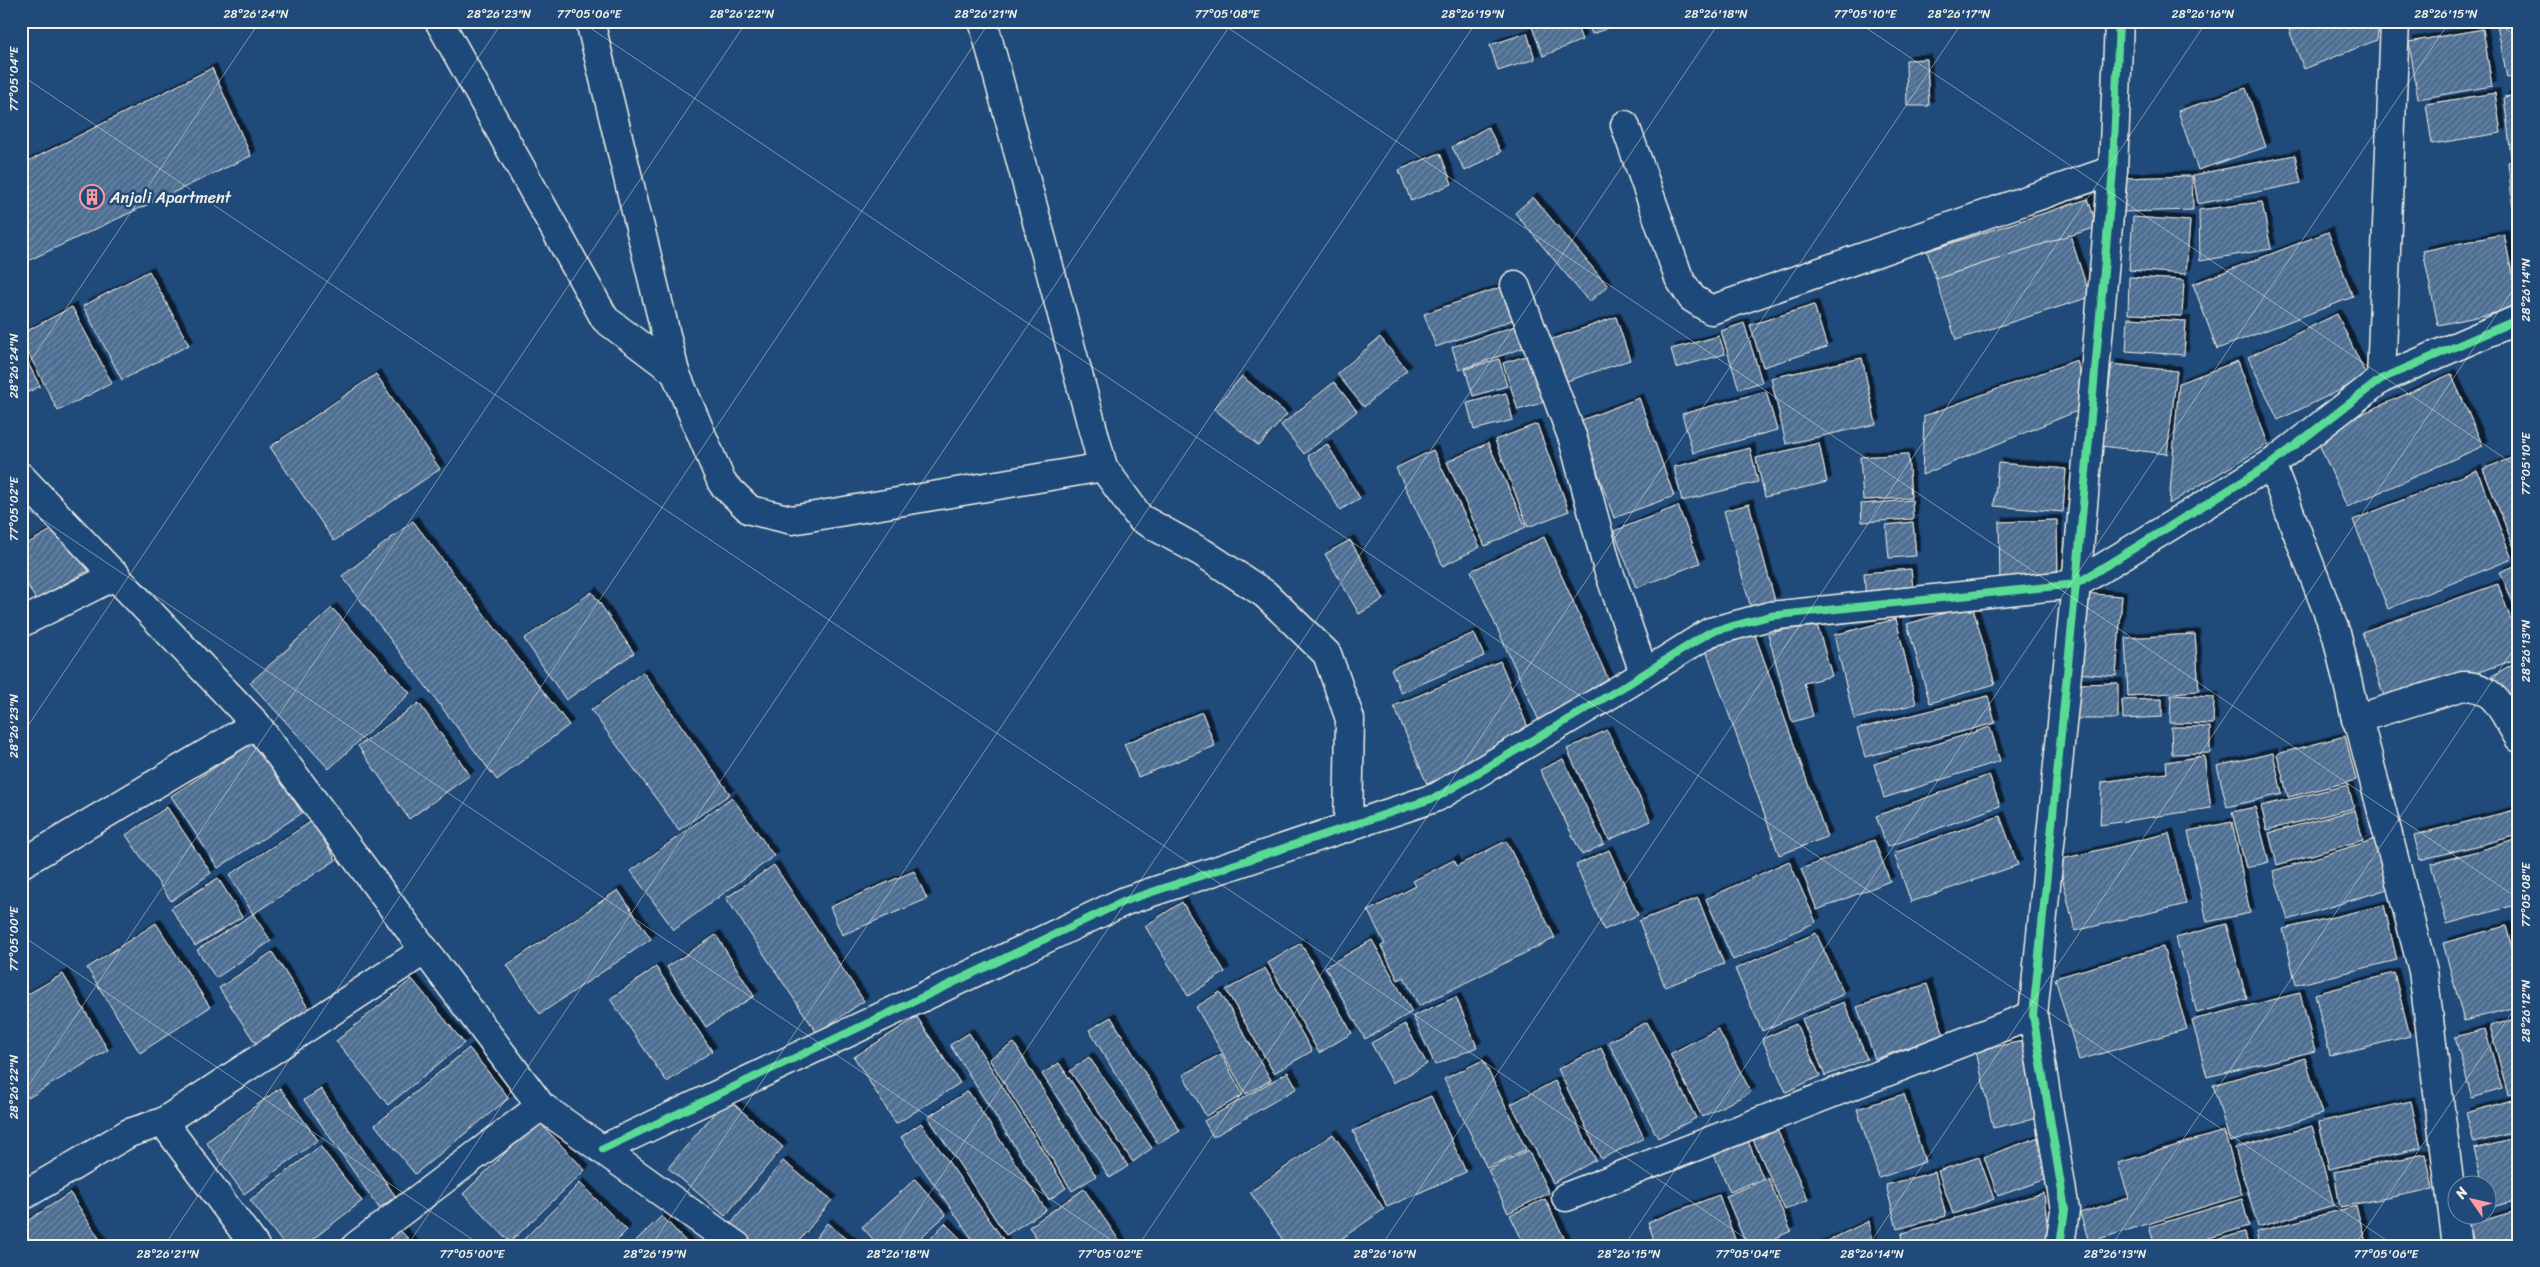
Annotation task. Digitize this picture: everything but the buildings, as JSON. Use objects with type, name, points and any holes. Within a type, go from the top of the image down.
[{"type":"street","points":[[439,21],[605,319],[674,372]]},
{"type":"street","points":[[590,21],[674,372],[722,483],[750,510],[792,520],[1103,467]]},
{"type":"street","points":[[983,21],[1103,467],[1140,518],[1203,553],[1264,594],[1327,654],[1350,719],[1348,828]]},
{"type":"street","points":[[2060,1246],[2065,1210],[2033,1015],[2076,584],[2113,170],[2119,21]]},
{"type":"street","points":[[2381,379],[2395,21]]},
{"type":"street","points":[[1625,125],[1678,278],[1692,298],[1711,310],[2113,170]]},
{"type":"street","points":[[1515,285],[1573,439],[1607,566],[1644,673]]},
{"type":"street","points":[[603,1149],[1125,902],[1437,798],[1710,632],[1770,616],[2076,584],[2271,464],[2381,379],[2519,319]]},
{"type":"street","points":[[2271,464],[2337,636],[2356,719],[2361,730],[2423,971],[2457,1246]]},
{"type":"street","points":[[21,476],[256,724],[541,1106],[737,1246]]},
{"type":"street","points":[[21,623],[116,575]]},
{"type":"street","points":[[2356,719],[2454,689],[2477,686],[2491,693],[2519,738]]},
{"type":"street","points":[[21,864],[256,724]]},
{"type":"street","points":[[21,1196],[129,1133],[163,1122],[425,950]]},
{"type":"street","points":[[1566,1197],[2033,1015]]},
{"type":"street","points":[[356,1246],[541,1106]]},
{"type":"street","points":[[163,1122],[254,1246]]},
{"type":"cycle path","points":[[2060,1246],[2065,1210],[2033,1015],[2076,584],[2113,170],[2119,21]]},
{"type":"cycle path","points":[[603,1149],[1125,901],[1437,797],[1628,684],[1710,632],[1770,616],[2076,584],[2271,464],[2381,379],[2519,319]]},
{"type":"place","name":"Anjali Apartment","points":[[92,197]]}]
